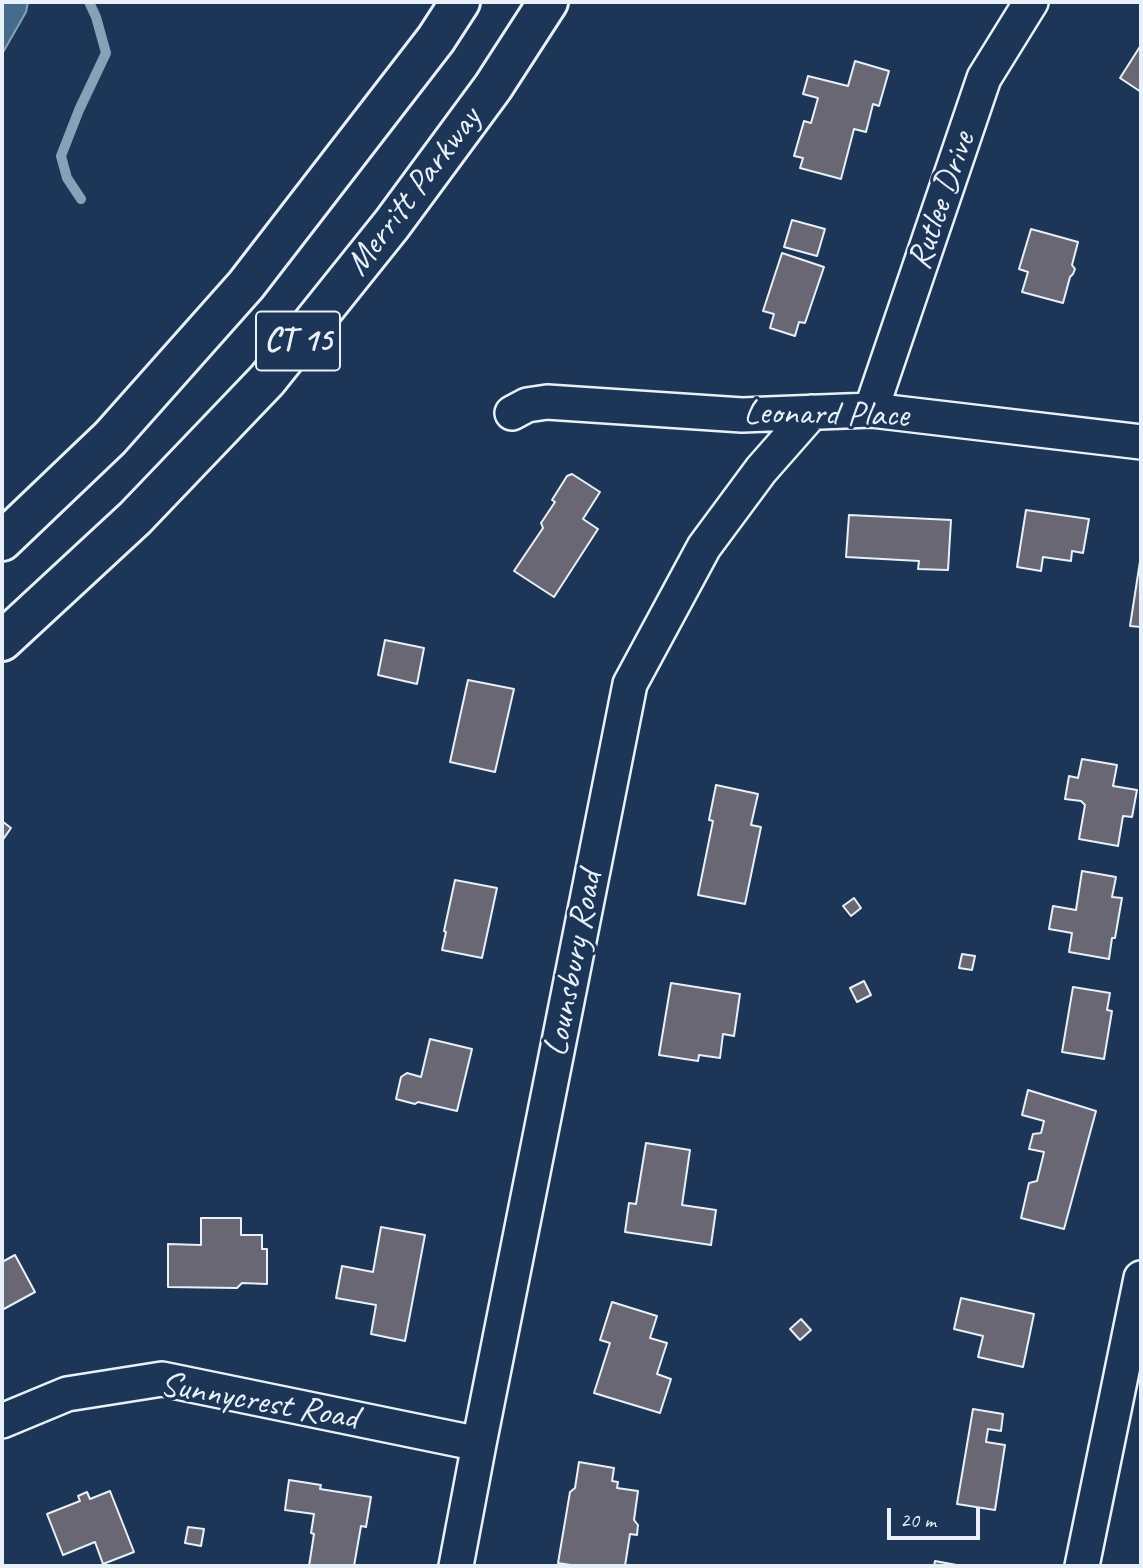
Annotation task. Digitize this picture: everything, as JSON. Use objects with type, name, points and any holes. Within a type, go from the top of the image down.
[{"type":"highway","name":"CT 15","points":[[2,541],[110,438],[246,285],[436,39],[460,2]]},
{"type":"highway","name":"Merritt Parkway","points":[[2,641],[135,518],[267,380],[392,225],[493,87],[548,2]]},
{"type":"street","name":"Rutlee Drive","points":[[871,410],[984,78],[1031,2]]},
{"type":"street","name":"Leonard Place","points":[[512,413],[527,405],[547,402],[742,415],[871,410],[1141,442]]},
{"type":"street","name":"Lounsbury Road","points":[[456,1566],[630,684],[704,547],[761,471],[812,412]]},
{"type":"street","points":[[1082,1566],[1141,1278]]},
{"type":"street","name":"Sunnycrest Road","points":[[2,1421],[68,1394],[162,1379],[478,1444]]},
{"type":"water","points":[[2,2],[28,2],[26,12],[2,54]]},
{"type":"building","points":[[1141,45],[1141,92],[1120,78]]},
{"type":"building","points":[[855,61],[889,71],[879,106],[873,104],[866,132],[854,129],[841,179],[800,168],[803,158],[794,156],[804,121],[811,123],[818,98],[803,94],[808,76],[848,86]]},
{"type":"building","points":[[792,220],[825,229],[817,256],[784,247]]},
{"type":"building","points":[[1031,229],[1078,242],[1072,265],[1075,269],[1063,303],[1022,292],[1028,272],[1019,269]]},
{"type":"building","points":[[782,253],[824,267],[805,323],[799,322],[795,336],[770,328],[774,314],[763,311]]},
{"type":"building","points":[[572,474],[600,492],[583,519],[598,529],[554,597],[514,571],[543,528],[541,523],[555,502],[552,500],[567,476]]},
{"type":"building","points":[[1026,510],[1089,519],[1083,553],[1072,551],[1071,561],[1043,557],[1041,571],[1017,567]]},
{"type":"building","points":[[849,515],[951,520],[948,570],[918,569],[919,561],[846,557]]},
{"type":"building","points":[[1141,555],[1141,627],[1130,626]]},
{"type":"building","points":[[385,640],[424,648],[417,684],[378,675]]},
{"type":"building","points":[[468,680],[514,689],[495,772],[450,762]]},
{"type":"building","points":[[1082,759],[1117,765],[1113,786],[1137,790],[1132,817],[1123,816],[1118,846],[1079,839],[1085,805],[1081,801],[1065,799],[1069,776],[1078,778]]},
{"type":"building","points":[[716,785],[758,794],[751,825],[761,827],[745,904],[698,895],[713,821],[709,820]]},
{"type":"building","points":[[2,821],[11,828],[2,841]]},
{"type":"building","points":[[1082,871],[1116,877],[1112,897],[1122,898],[1109,959],[1069,952],[1072,933],[1049,929],[1053,906],[1076,910]]},
{"type":"building","points":[[455,880],[497,888],[482,958],[442,950]]},
{"type":"building","points":[[854,898],[861,908],[851,916],[843,906]]},
{"type":"building","points":[[962,954],[975,956],[972,970],[959,968]]},
{"type":"building","points":[[864,981],[871,995],[857,1002],[850,988]]},
{"type":"building","points":[[671,983],[740,994],[734,1036],[723,1034],[720,1058],[699,1055],[698,1061],[659,1055]]},
{"type":"building","points":[[1073,987],[1110,993],[1107,1010],[1112,1011],[1104,1059],[1062,1052]]},
{"type":"building","points":[[430,1039],[472,1049],[457,1111],[396,1099],[401,1077],[407,1073],[421,1077]]},
{"type":"building","points":[[1028,1090],[1096,1111],[1064,1229],[1021,1218],[1029,1183],[1037,1181],[1044,1152],[1029,1149],[1033,1134],[1041,1133],[1044,1121],[1022,1115]]},
{"type":"building","points":[[646,1143],[690,1150],[682,1205],[716,1210],[711,1245],[625,1232],[629,1203],[636,1204]]},
{"type":"building","points":[[201,1218],[241,1218],[241,1235],[262,1235],[262,1249],[267,1249],[267,1284],[242,1283],[237,1288],[168,1287],[168,1244],[201,1245]]},
{"type":"building","points":[[381,1227],[425,1235],[405,1341],[371,1334],[376,1305],[336,1298],[342,1266],[373,1272]]},
{"type":"building","points":[[15,1255],[35,1292],[2,1310],[2,1262]]},
{"type":"building","points":[[961,1298],[1034,1314],[1023,1367],[978,1357],[983,1336],[954,1329]]},
{"type":"building","points":[[612,1302],[657,1316],[650,1338],[667,1343],[657,1374],[671,1379],[660,1413],[594,1393],[610,1343],[600,1340]]},
{"type":"building","points":[[801,1319],[811,1330],[800,1340],[790,1329]]},
{"type":"building","points":[[973,1409],[1003,1414],[1001,1431],[988,1429],[986,1442],[1005,1445],[995,1510],[957,1504]]},
{"type":"building","points":[[579,1462],[614,1468],[612,1481],[618,1482],[617,1488],[638,1491],[634,1520],[638,1525],[637,1535],[630,1534],[625,1566],[577,1566],[558,1563],[570,1492],[575,1488]]},
{"type":"building","points":[[289,1480],[321,1485],[320,1489],[371,1497],[366,1527],[361,1526],[354,1566],[309,1566],[314,1514],[285,1510]]},
{"type":"building","points":[[110,1491],[134,1552],[103,1564],[95,1542],[63,1555],[47,1514],[80,1501],[78,1496],[87,1492],[90,1499]]},
{"type":"building","points":[[188,1527],[204,1529],[201,1546],[185,1543]]},
{"type":"building","points":[[935,1561],[962,1566],[934,1566]]},
{"type":"waterway","points":[[81,199],[67,178],[61,156],[106,53],[89,2]]}]
